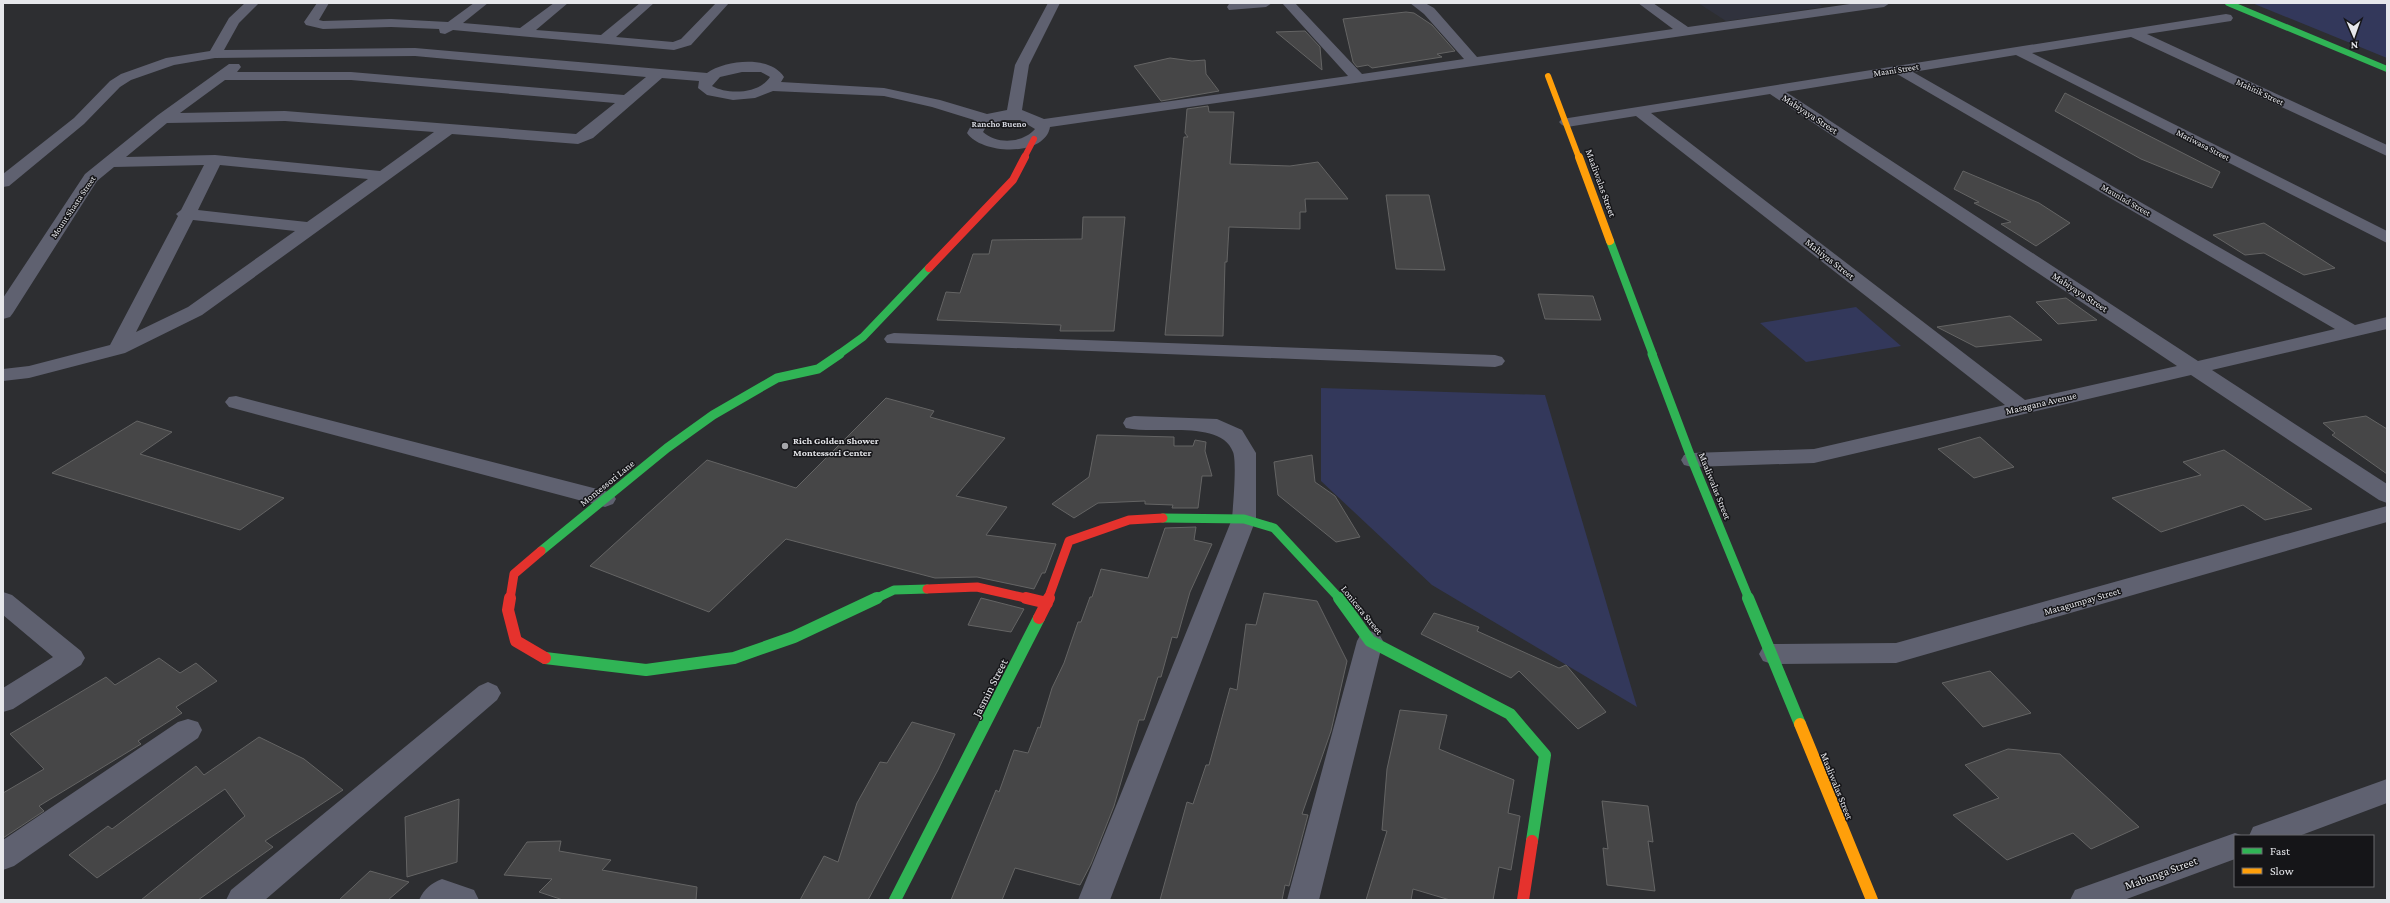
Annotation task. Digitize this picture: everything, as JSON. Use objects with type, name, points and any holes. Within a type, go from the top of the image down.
[{"type":"street","points":[[215,54],[234,21],[253,3]]},
{"type":"street","points":[[323,3],[311,22],[323,25],[391,23],[450,26],[680,45],[686,42],[723,3]]},
{"type":"street","points":[[415,52],[482,3]]},
{"type":"street","points":[[524,32],[562,3]]},
{"type":"street","points":[[605,40],[648,3]]},
{"type":"street","points":[[1014,114],[1022,65],[1054,3]]},
{"type":"street","points":[[1234,7],[1266,3]]},
{"type":"street","points":[[1288,3],[1359,79]]},
{"type":"street","points":[[1416,3],[1429,11],[1474,62]]},
{"type":"street","points":[[1644,3],[1686,32]]},
{"type":"street","points":[[709,78],[705,83],[705,88],[718,95],[752,94],[771,86],[884,92],[911,97],[987,119],[1014,114],[1031,117],[1042,124],[1884,3]]},
{"type":"street","points":[[2228,3],[2387,69]]},
{"type":"street","name":"Maani Street","points":[[1567,122],[2226,18]]},
{"type":"street","name":"Mahitik Street","points":[[2133,33],[2387,150]]},
{"type":"street","name":"Mariwasa Street","points":[[2018,51],[2387,238]]},
{"type":"street","points":[[3,182],[79,121],[115,84],[126,77],[160,64],[215,54],[415,52],[709,78],[734,68],[764,68],[776,73],[777,77],[771,86]]},
{"type":"street","name":"Mount Shasta Street","points":[[3,313],[90,178],[162,118],[252,54]]},
{"type":"street","name":"Maunlad Street","points":[[1900,70],[2352,331]]},
{"type":"street","points":[[162,118],[285,116],[578,139],[587,135],[660,73]]},
{"type":"street","points":[[222,76],[351,76],[629,100]]},
{"type":"street","name":"Maaliwalas Street","points":[[1548,76],[1567,122],[1692,460],[1872,900]]},
{"type":"street","name":"Mabiyaya Street","points":[[1773,90],[2387,495]]},
{"type":"street","name":"Mahiyas Street","points":[[1639,111],[2022,408]]},
{"type":"street","points":[[987,119],[976,128],[975,133],[985,141],[1004,145],[1034,139],[1043,129],[1042,124]]},
{"type":"street","points":[[3,374],[29,372],[118,349],[195,311],[449,130]]},
{"type":"street","name":"Montessori Lane","points":[[1034,139],[1013,180],[863,337],[818,369],[777,378],[713,415],[667,448],[514,574],[508,610],[516,641],[543,658],[646,670],[734,658],[794,637],[894,590],[977,586],[1047,603]]},
{"type":"street","points":[[110,162],[215,160],[385,176]]},
{"type":"street","points":[[118,349],[185,214],[215,160]]},
{"type":"street","points":[[185,214],[312,228]]},
{"type":"street","name":"Masagana Avenue","points":[[1692,460],[1814,456],[2387,323]]},
{"type":"street","points":[[894,339],[1495,361]]},
{"type":"street","points":[[236,402],[605,499]]},
{"type":"street","points":[[1094,900],[1244,519],[1245,453],[1234,435],[1216,426],[1134,423]]},
{"type":"street","name":"Matagumpay Street","points":[[1772,654],[1896,653],[2387,514]]},
{"type":"street","name":"Lonicera Street","points":[[1129,520],[1188,516],[1244,519],[1274,528],[1345,605],[1370,641],[1510,714],[1545,755],[1523,900]]},
{"type":"street","name":"Jasmin Street","points":[[895,900],[1047,603],[1068,541],[1129,520]]},
{"type":"street","points":[[3,601],[72,658],[3,701]]},
{"type":"street","points":[[1302,900],[1370,641]]},
{"type":"street","points":[[242,900],[488,693]]},
{"type":"street","points":[[3,857],[188,730]]},
{"type":"street","points":[[2267,835],[2387,792]]},
{"type":"street","name":"Mabunga Street","points":[[2086,900],[2234,846]]},
{"type":"street","points":[[436,900],[442,892],[463,900]]},
{"type":"shaded area","points":[[1698,3],[1817,3],[1823,7],[1726,21]]},
{"type":"shaded area","points":[[2252,3],[2387,3],[2387,58]]},
{"type":"shaded area","points":[[1856,307],[1901,346],[1806,362],[1760,323]]},
{"type":"shaded area","points":[[1321,388],[1545,395],[1637,707],[1432,585],[1321,481]]},
{"type":"building","points":[[1406,12],[1414,13],[1432,25],[1455,51],[1437,54],[1442,57],[1372,68],[1368,65],[1357,67],[1353,62],[1343,19]]},
{"type":"building","points":[[1305,31],[1320,47],[1322,70],[1276,32]]},
{"type":"building","points":[[1170,58],[1192,61],[1205,60],[1206,74],[1219,91],[1161,101],[1134,66]]},
{"type":"building","points":[[2065,93],[2220,172],[2212,188],[2141,159],[2055,111]]},
{"type":"building","points":[[1208,106],[1209,112],[1234,112],[1230,164],[1290,166],[1318,162],[1348,199],[1305,199],[1306,212],[1300,212],[1300,229],[1229,227],[1227,262],[1225,262],[1223,336],[1165,335],[1184,137],[1188,137],[1185,133],[1187,109]]},
{"type":"building","points":[[1963,171],[2039,203],[2070,223],[2036,246],[2001,224],[2011,222],[1974,203],[1979,202],[1954,189]]},
{"type":"building","points":[[1386,195],[1429,195],[1445,270],[1396,269]]},
{"type":"building","points":[[1083,217],[1125,217],[1114,331],[1060,331],[1061,325],[937,320],[946,292],[960,293],[973,254],[989,254],[992,240],[1082,239]]},
{"type":"building","points":[[2264,223],[2335,268],[2304,275],[2264,253],[2245,255],[2213,235]]},
{"type":"building","points":[[1538,294],[1593,296],[1601,320],[1545,319]]},
{"type":"building","points":[[2066,298],[2097,320],[2058,324],[2036,302]]},
{"type":"building","points":[[2010,316],[2042,340],[1976,347],[1937,327]]},
{"type":"building","points":[[886,398],[934,411],[930,417],[1005,438],[956,496],[1007,507],[986,535],[1056,544],[1045,573],[1042,573],[1034,589],[977,577],[935,578],[786,539],[709,612],[590,566],[707,460],[796,488]]},
{"type":"building","points":[[2366,416],[2387,429],[2387,474],[2332,435],[2335,433],[2323,423]]},
{"type":"building","points":[[137,421],[172,432],[140,454],[284,498],[240,530],[52,473]]},
{"type":"building","points":[[1097,435],[1174,437],[1174,446],[1193,446],[1195,440],[1206,442],[1205,451],[1212,476],[1202,476],[1198,508],[1172,508],[1173,505],[1145,504],[1145,501],[1098,503],[1074,518],[1052,504],[1089,477]]},
{"type":"building","points":[[1980,437],[2014,467],[1974,478],[1938,449]]},
{"type":"building","points":[[2224,450],[2312,509],[2265,520],[2243,505],[2161,532],[2112,498],[2201,475],[2183,462]]},
{"type":"building","points":[[1312,455],[1315,482],[1335,496],[1360,537],[1336,542],[1278,495],[1274,462]]},
{"type":"building","points":[[1196,527],[1194,540],[1212,544],[1190,592],[1177,638],[1172,637],[1161,677],[1158,677],[1144,720],[1139,720],[1114,806],[1091,864],[1080,885],[1015,868],[1002,900],[951,900],[996,790],[999,792],[1014,750],[1028,753],[1038,727],[1040,728],[1052,688],[1064,663],[1078,622],[1081,622],[1090,597],[1092,597],[1101,569],[1148,578],[1165,528]]},
{"type":"building","points":[[1264,593],[1317,601],[1347,661],[1331,731],[1302,814],[1308,815],[1289,886],[1285,885],[1282,900],[1160,900],[1187,802],[1193,804],[1206,765],[1209,765],[1230,688],[1237,690],[1246,624],[1256,625]]},
{"type":"building","points":[[981,598],[1024,609],[1011,632],[968,625]]},
{"type":"building","points":[[1434,613],[1479,627],[1477,631],[1559,668],[1566,665],[1606,712],[1578,729],[1519,671],[1511,678],[1421,634]]},
{"type":"building","points":[[159,658],[180,673],[196,663],[217,681],[176,707],[182,713],[138,741],[141,744],[39,806],[44,811],[3,838],[3,793],[44,769],[10,734],[106,677],[115,685]]},
{"type":"building","points":[[1990,671],[2031,713],[1983,727],[1942,683]]},
{"type":"building","points":[[1400,710],[1447,715],[1439,749],[1514,780],[1508,813],[1520,816],[1511,870],[1499,867],[1493,900],[1450,900],[1413,889],[1411,900],[1366,900],[1387,831],[1382,830],[1387,769]]},
{"type":"building","points":[[912,722],[955,734],[938,770],[868,900],[800,900],[824,856],[838,862],[857,803],[880,762],[887,763]]},
{"type":"building","points":[[259,737],[304,759],[343,790],[265,841],[273,847],[198,900],[141,900],[245,816],[225,789],[97,878],[69,855],[108,826],[112,829],[196,766],[204,775]]},
{"type":"building","points":[[2008,749],[2060,754],[2139,827],[2091,849],[2073,833],[2007,860],[1953,815],[1999,798],[1965,765]]},
{"type":"building","points":[[459,799],[457,862],[407,877],[405,817]]},
{"type":"building","points":[[1602,801],[1648,806],[1653,842],[1648,841],[1655,891],[1607,885],[1603,848],[1608,849]]},
{"type":"building","points":[[561,841],[559,851],[611,860],[602,870],[697,887],[696,900],[563,900],[539,892],[552,879],[504,875],[527,842]]},
{"type":"building","points":[[370,871],[409,882],[388,900],[339,900]]},
{"type":"traffic: fast","points":[[2228,3],[2387,69]]},
{"type":"traffic: fast","points":[[1610,241],[1692,460],[1800,724]]},
{"type":"traffic: fast","points":[[541,551],[667,448],[713,415],[777,378],[818,369],[863,337],[929,268]]},
{"type":"traffic: fast","points":[[1163,518],[1244,519],[1274,528],[1345,605],[1370,641],[1510,714],[1545,755],[1532,841]]},
{"type":"traffic: fast","points":[[545,658],[646,670],[734,658],[794,637],[894,590],[927,589]]},
{"type":"traffic: fast","points":[[895,900],[1039,618]]},
{"type":"traffic: slow","points":[[1548,76],[1610,241]]},
{"type":"traffic: slow","points":[[1800,724],[1872,900]]},
{"type":"traffic: jam","points":[[929,268],[1013,180],[1034,139]]},
{"type":"traffic: jam","points":[[1039,618],[1047,603],[1069,541],[1129,520],[1163,518]]},
{"type":"traffic: jam","points":[[541,551],[514,574],[508,610],[516,641],[545,658]]},
{"type":"traffic: jam","points":[[927,589],[977,587],[1047,603]]},
{"type":"traffic: jam","points":[[1523,900],[1532,841]]},
{"type":"place","name":"Rich Golden Shower Montessori Center","points":[[785,446]]},
{"type":"district","name":"Rancho Bueno","points":[[999,124]]}]
